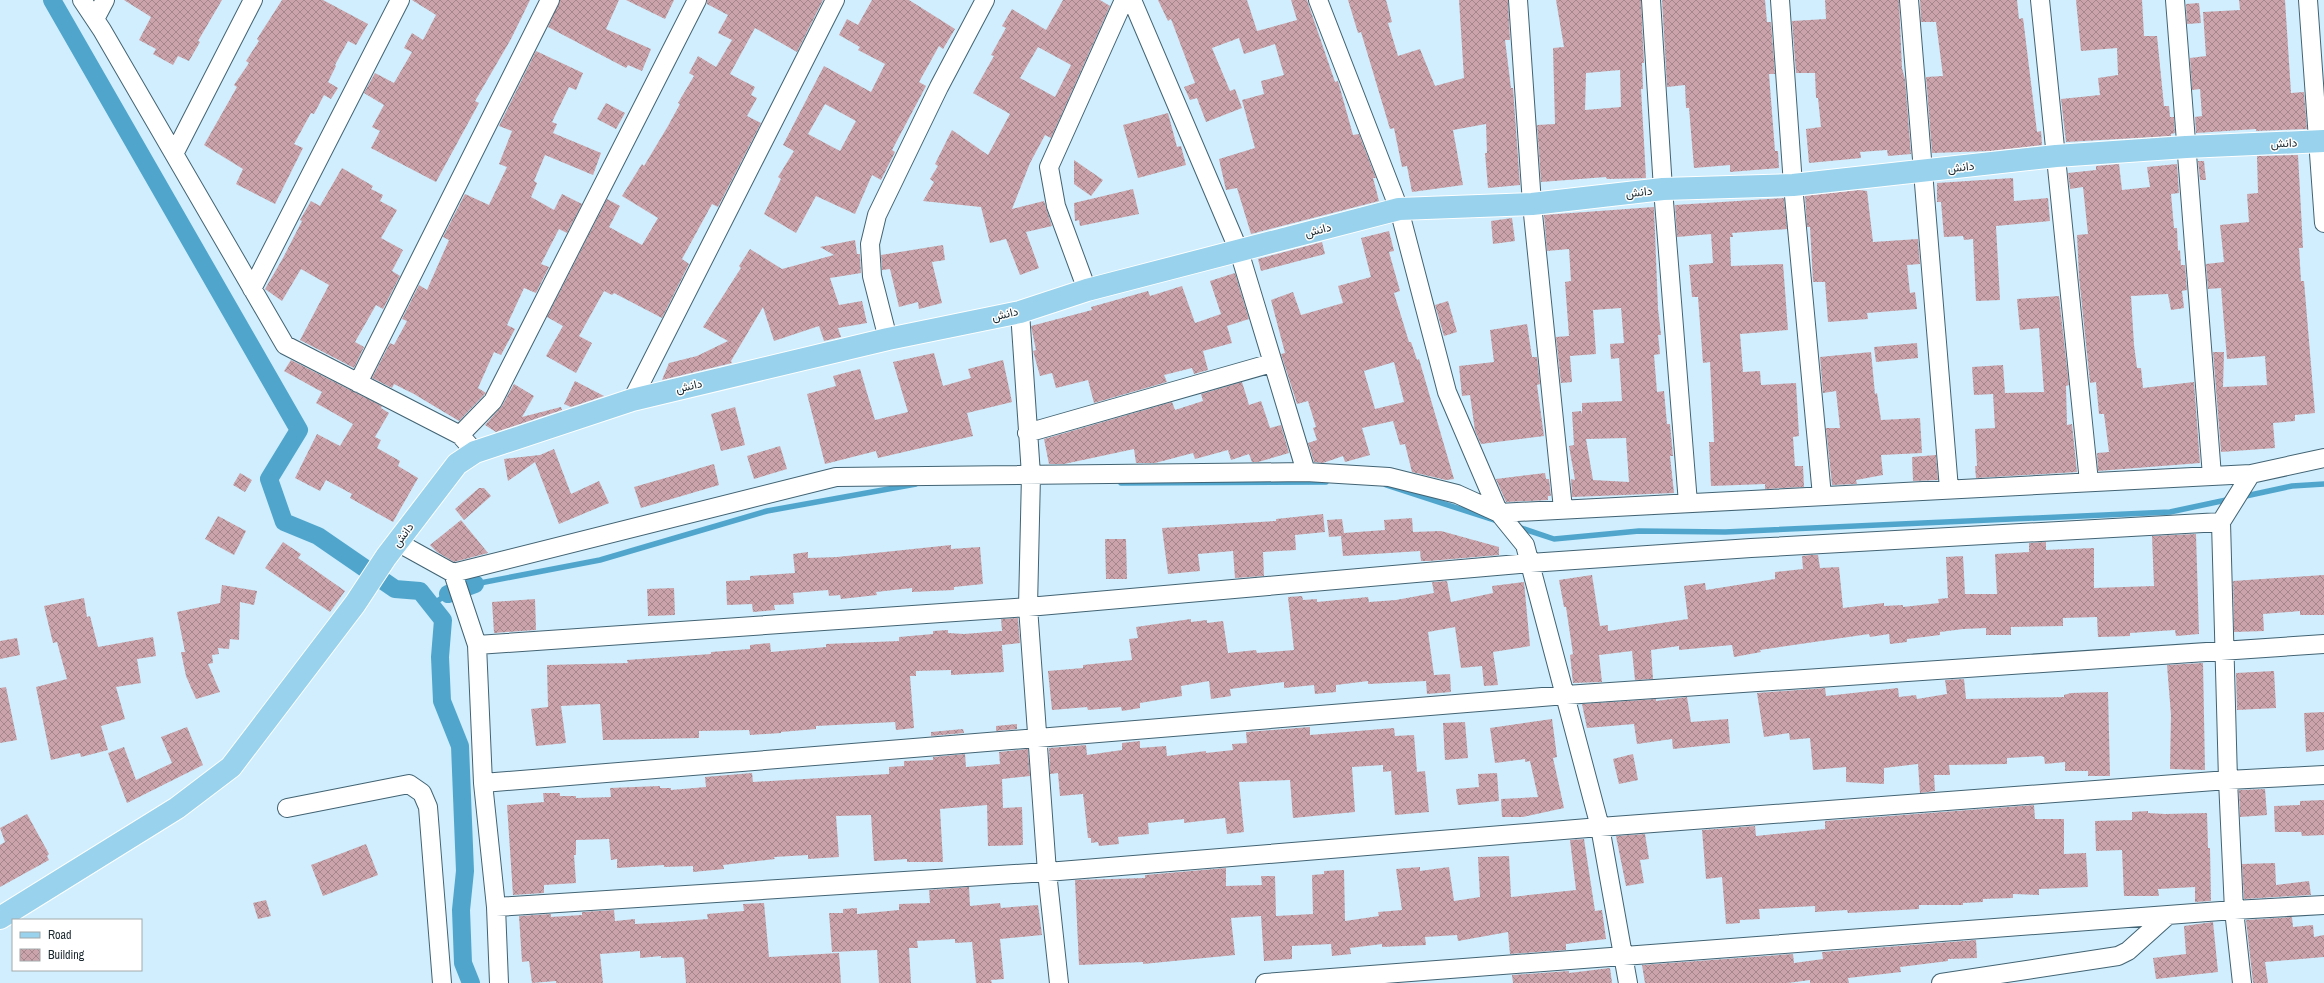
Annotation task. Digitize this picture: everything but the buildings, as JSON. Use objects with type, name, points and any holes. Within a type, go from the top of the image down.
[{"type":"main road","name":"دانش","points":[[0,918],[177,808],[231,767],[355,604],[392,550],[457,464],[475,452],[632,400],[888,340],[1020,312],[1087,290],[1399,209],[1532,204],[1662,189],[1793,185],[2056,156],[2186,147],[2320,141]]},
{"type":"street","points":[[82,0],[95,19],[174,154],[284,346],[460,435],[475,452]]},
{"type":"street","points":[[95,19],[105,0]]},
{"type":"street","points":[[174,154],[253,0]]},
{"type":"street","points":[[252,289],[400,0]]},
{"type":"street","points":[[358,383],[550,0]]},
{"type":"street","points":[[460,435],[493,400],[697,0]]},
{"type":"street","points":[[632,400],[835,0]]},
{"type":"street","points":[[888,340],[872,276],[870,244],[877,215],[939,87],[985,0]]},
{"type":"street","points":[[1087,290],[1056,206],[1049,167],[1124,0]]},
{"type":"street","points":[[1132,0],[1238,251],[1306,472]]},
{"type":"street","points":[[1318,0],[1399,209],[1447,392],[1499,513],[1525,545],[1600,827],[1628,983]]},
{"type":"street","points":[[1518,0],[1532,204],[1563,509]]},
{"type":"street","points":[[1651,0],[1662,189],[1688,503]]},
{"type":"street","points":[[1780,0],[1793,185],[1822,496]]},
{"type":"street","points":[[1909,0],[1948,489]]},
{"type":"street","points":[[2040,0],[2089,482]]},
{"type":"street","points":[[2176,0],[2212,476]]},
{"type":"street","points":[[2308,0],[2320,141],[2324,223]]},
{"type":"street","points":[[1020,312],[1031,475],[1028,607],[1036,738],[1047,872],[1059,983]]},
{"type":"street","points":[[1027,433],[1272,362]]},
{"type":"street","points":[[392,550],[453,574],[836,477],[1306,472],[1389,477],[1457,494],[1499,513],[2251,474],[2324,458]]},
{"type":"street","points":[[2242,983],[2234,910],[2228,780],[2221,522],[2251,474]]},
{"type":"street","points":[[477,645],[1028,607],[1530,563],[1751,548],[2221,522]]},
{"type":"street","points":[[453,574],[477,645],[483,783],[496,907],[499,983]]},
{"type":"street","points":[[483,783],[1566,695],[2324,644]]},
{"type":"street","points":[[496,907],[1047,872],[1600,827],[2228,780],[2324,775]]},
{"type":"street","points":[[287,808],[409,784],[422,793],[428,806],[442,983]]},
{"type":"street","points":[[1265,983],[2234,910],[2324,905]]},
{"type":"street","points":[[1941,983],[2118,956],[2128,951],[2167,916]]},
{"type":"waterway","points":[[52,0],[299,430],[269,479],[284,522],[318,536],[395,589],[420,591],[443,620],[440,657],[442,701],[460,746],[465,871],[461,910],[463,963],[471,983]]},
{"type":"waterway","points":[[1121,483],[1326,482]]},
{"type":"waterway","points":[[475,584],[600,560],[767,511],[916,484]]},
{"type":"waterway","points":[[2241,497],[2292,486],[2324,484]]},
{"type":"waterway","points":[[1386,485],[1494,520]]},
{"type":"waterway","points":[[1518,527],[1554,539],[1639,531],[1725,532],[2170,512],[2231,499]]},
{"type":"waterway","points":[[448,594],[475,584]]},
{"type":"waterway","points":[[431,605],[448,594]]}]
